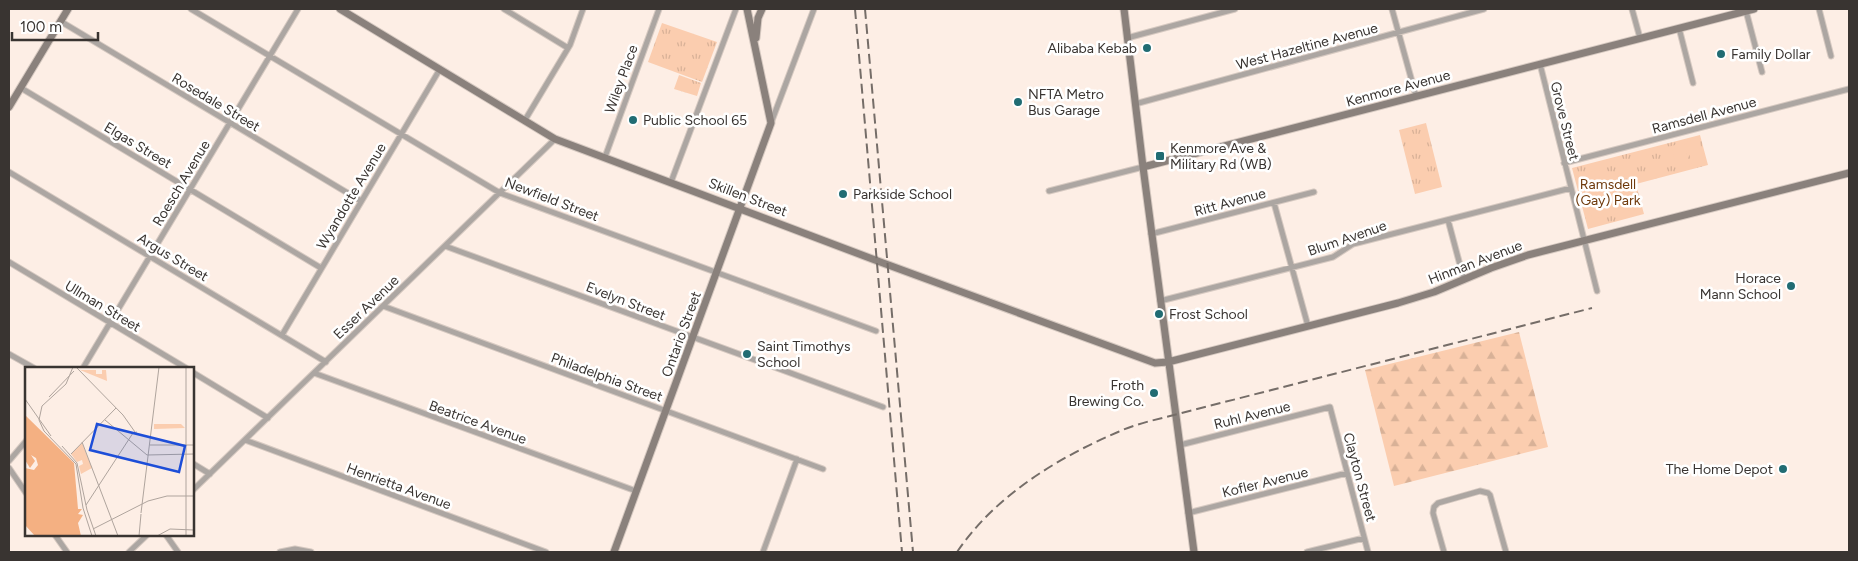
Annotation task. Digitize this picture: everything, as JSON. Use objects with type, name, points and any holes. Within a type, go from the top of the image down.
[{"type":"street","points":[[9,107],[68,9]]},
{"type":"street","name":"Newfield Street","points":[[192,9],[500,193],[876,332]]},
{"type":"street","name":"Roesch Avenue","points":[[84,367],[298,9]]},
{"type":"street","name":"Skillen Street","points":[[340,9],[555,139],[1148,361],[1168,362]]},
{"type":"street","points":[[504,9],[568,48]]},
{"type":"street","points":[[525,120],[568,48],[583,9]]},
{"type":"street","name":"Wiley Place","points":[[605,157],[659,9]]},
{"type":"street","points":[[671,182],[736,9]]},
{"type":"street","points":[[747,9],[771,123]]},
{"type":"street","points":[[758,58],[756,29],[762,9]]},
{"type":"street","name":"Ontario Street","points":[[614,552],[814,9]]},
{"type":"street","points":[[1124,9],[1142,167],[1194,552]]},
{"type":"street","points":[[1127,38],[1235,9]]},
{"type":"street","points":[[1392,9],[1416,96]]},
{"type":"street","name":"West Hazeltine Avenue","points":[[1135,104],[1484,9]]},
{"type":"street","points":[[1632,9],[1640,38]]},
{"type":"street","name":"Kenmore Avenue","points":[[1049,191],[1754,9]]},
{"type":"street","points":[[1819,9],[1831,56]]},
{"type":"street","points":[[1746,11],[1762,72]]},
{"type":"street","name":"Rosedale Street","points":[[60,21],[361,201]]},
{"type":"street","points":[[1679,28],[1693,83]]},
{"type":"street","name":"Grove Street","points":[[1540,64],[1597,291]]},
{"type":"street","name":"Wyandotte Avenue","points":[[282,335],[440,69]]},
{"type":"street","name":"Elgas Street","points":[[20,88],[321,268]]},
{"type":"street","name":"Ramsdell Avenue","points":[[1564,163],[1849,89]]},
{"type":"street","name":"Esser Avenue","points":[[194,489],[555,139]]},
{"type":"street","name":"Argus Street","points":[[9,172],[326,362]]},
{"type":"street","name":"Hinman Avenue","points":[[1168,362],[1416,298],[1509,260],[1849,173]]},
{"type":"street","name":"Blum Avenue","points":[[1160,301],[1332,256],[1353,244],[1570,188]]},
{"type":"street","name":"Ritt Avenue","points":[[1152,234],[1314,192]]},
{"type":"street","points":[[1274,202],[1308,326]]},
{"type":"street","points":[[1448,220],[1464,280]]},
{"type":"street","name":"Evelyn Street","points":[[445,246],[883,408]]},
{"type":"street","name":"Ullman Street","points":[[9,262],[184,367]]},
{"type":"street","name":"Philadelphia Street","points":[[383,306],[824,469]]},
{"type":"street","points":[[9,354],[32,367]]},
{"type":"street","points":[[194,373],[268,418]]},
{"type":"street","name":"Beatrice Avenue","points":[[314,373],[636,491]]},
{"type":"street","name":"Ruhl Avenue","points":[[1180,445],[1330,407]]},
{"type":"street","name":"Clayton Street","points":[[1330,407],[1368,552]]},
{"type":"street","name":"Henrietta Avenue","points":[[245,440],[546,552]]},
{"type":"street","points":[[9,461],[25,442]]},
{"type":"street","points":[[763,552],[797,459]]},
{"type":"street","points":[[194,464],[210,474]]},
{"type":"street","points":[[9,468],[25,492]]},
{"type":"street","name":"Kofler Avenue","points":[[1188,513],[1347,473]]},
{"type":"street","points":[[1444,552],[1433,513],[1435,506],[1438,503],[1480,491],[1490,495],[1506,552]]},
{"type":"street","points":[[56,536],[66,552]]},
{"type":"street","points":[[129,552],[145,536]]},
{"type":"street","points":[[167,536],[178,552]]},
{"type":"street","points":[[1307,552],[1364,538]]},
{"type":"street","points":[[280,552],[295,549],[311,552]]},
{"type":"green space","points":[[662,23],[717,42],[702,82],[648,62]]},
{"type":"green space","points":[[679,75],[701,83],[697,96],[674,89]]},
{"type":"green space","points":[[1426,123],[1442,187],[1415,194],[1399,130]]},
{"type":"green space","name":"Ramsdell (Gay) Park","points":[[1700,135],[1708,165],[1636,184],[1644,214],[1588,229],[1572,168]]},
{"type":"green space","points":[[1699,139],[1705,162],[1692,165],[1686,142]]},
{"type":"green space","points":[[1684,143],[1690,166],[1677,169],[1671,146]]},
{"type":"green space","points":[[1600,170],[1621,177],[1630,187],[1639,208],[1592,218],[1580,173]]},
{"type":"green space","points":[[1519,332],[1548,447],[1394,486],[1365,370]]},
{"type":"railway","points":[[855,9],[902,552]]},
{"type":"railway","points":[[865,9],[913,552]]},
{"type":"railway","points":[[957,552],[990,513],[1029,481],[1072,454],[1136,425],[1592,308]]},
{"type":"place","name":"Alibaba Kebab","points":[[1147,48]]},
{"type":"place","name":"Family Dollar","points":[[1721,54]]},
{"type":"place","name":"NFTA Metro Bus Garage","points":[[1018,102]]},
{"type":"place","name":"Public School 65","points":[[633,120]]},
{"type":"place","name":"Kenmore Ave & Military Rd (WB)","points":[[1160,156]]},
{"type":"place","name":"Parkside School","points":[[843,194]]},
{"type":"place","name":"Horace Mann School","points":[[1791,286]]},
{"type":"place","name":"Frost School","points":[[1159,314]]},
{"type":"place","name":"Saint Timothys School","points":[[747,354]]},
{"type":"place","name":"Froth Brewing Co.","points":[[1154,393]]},
{"type":"place","name":"The Home Depot","points":[[1783,469]]}]
